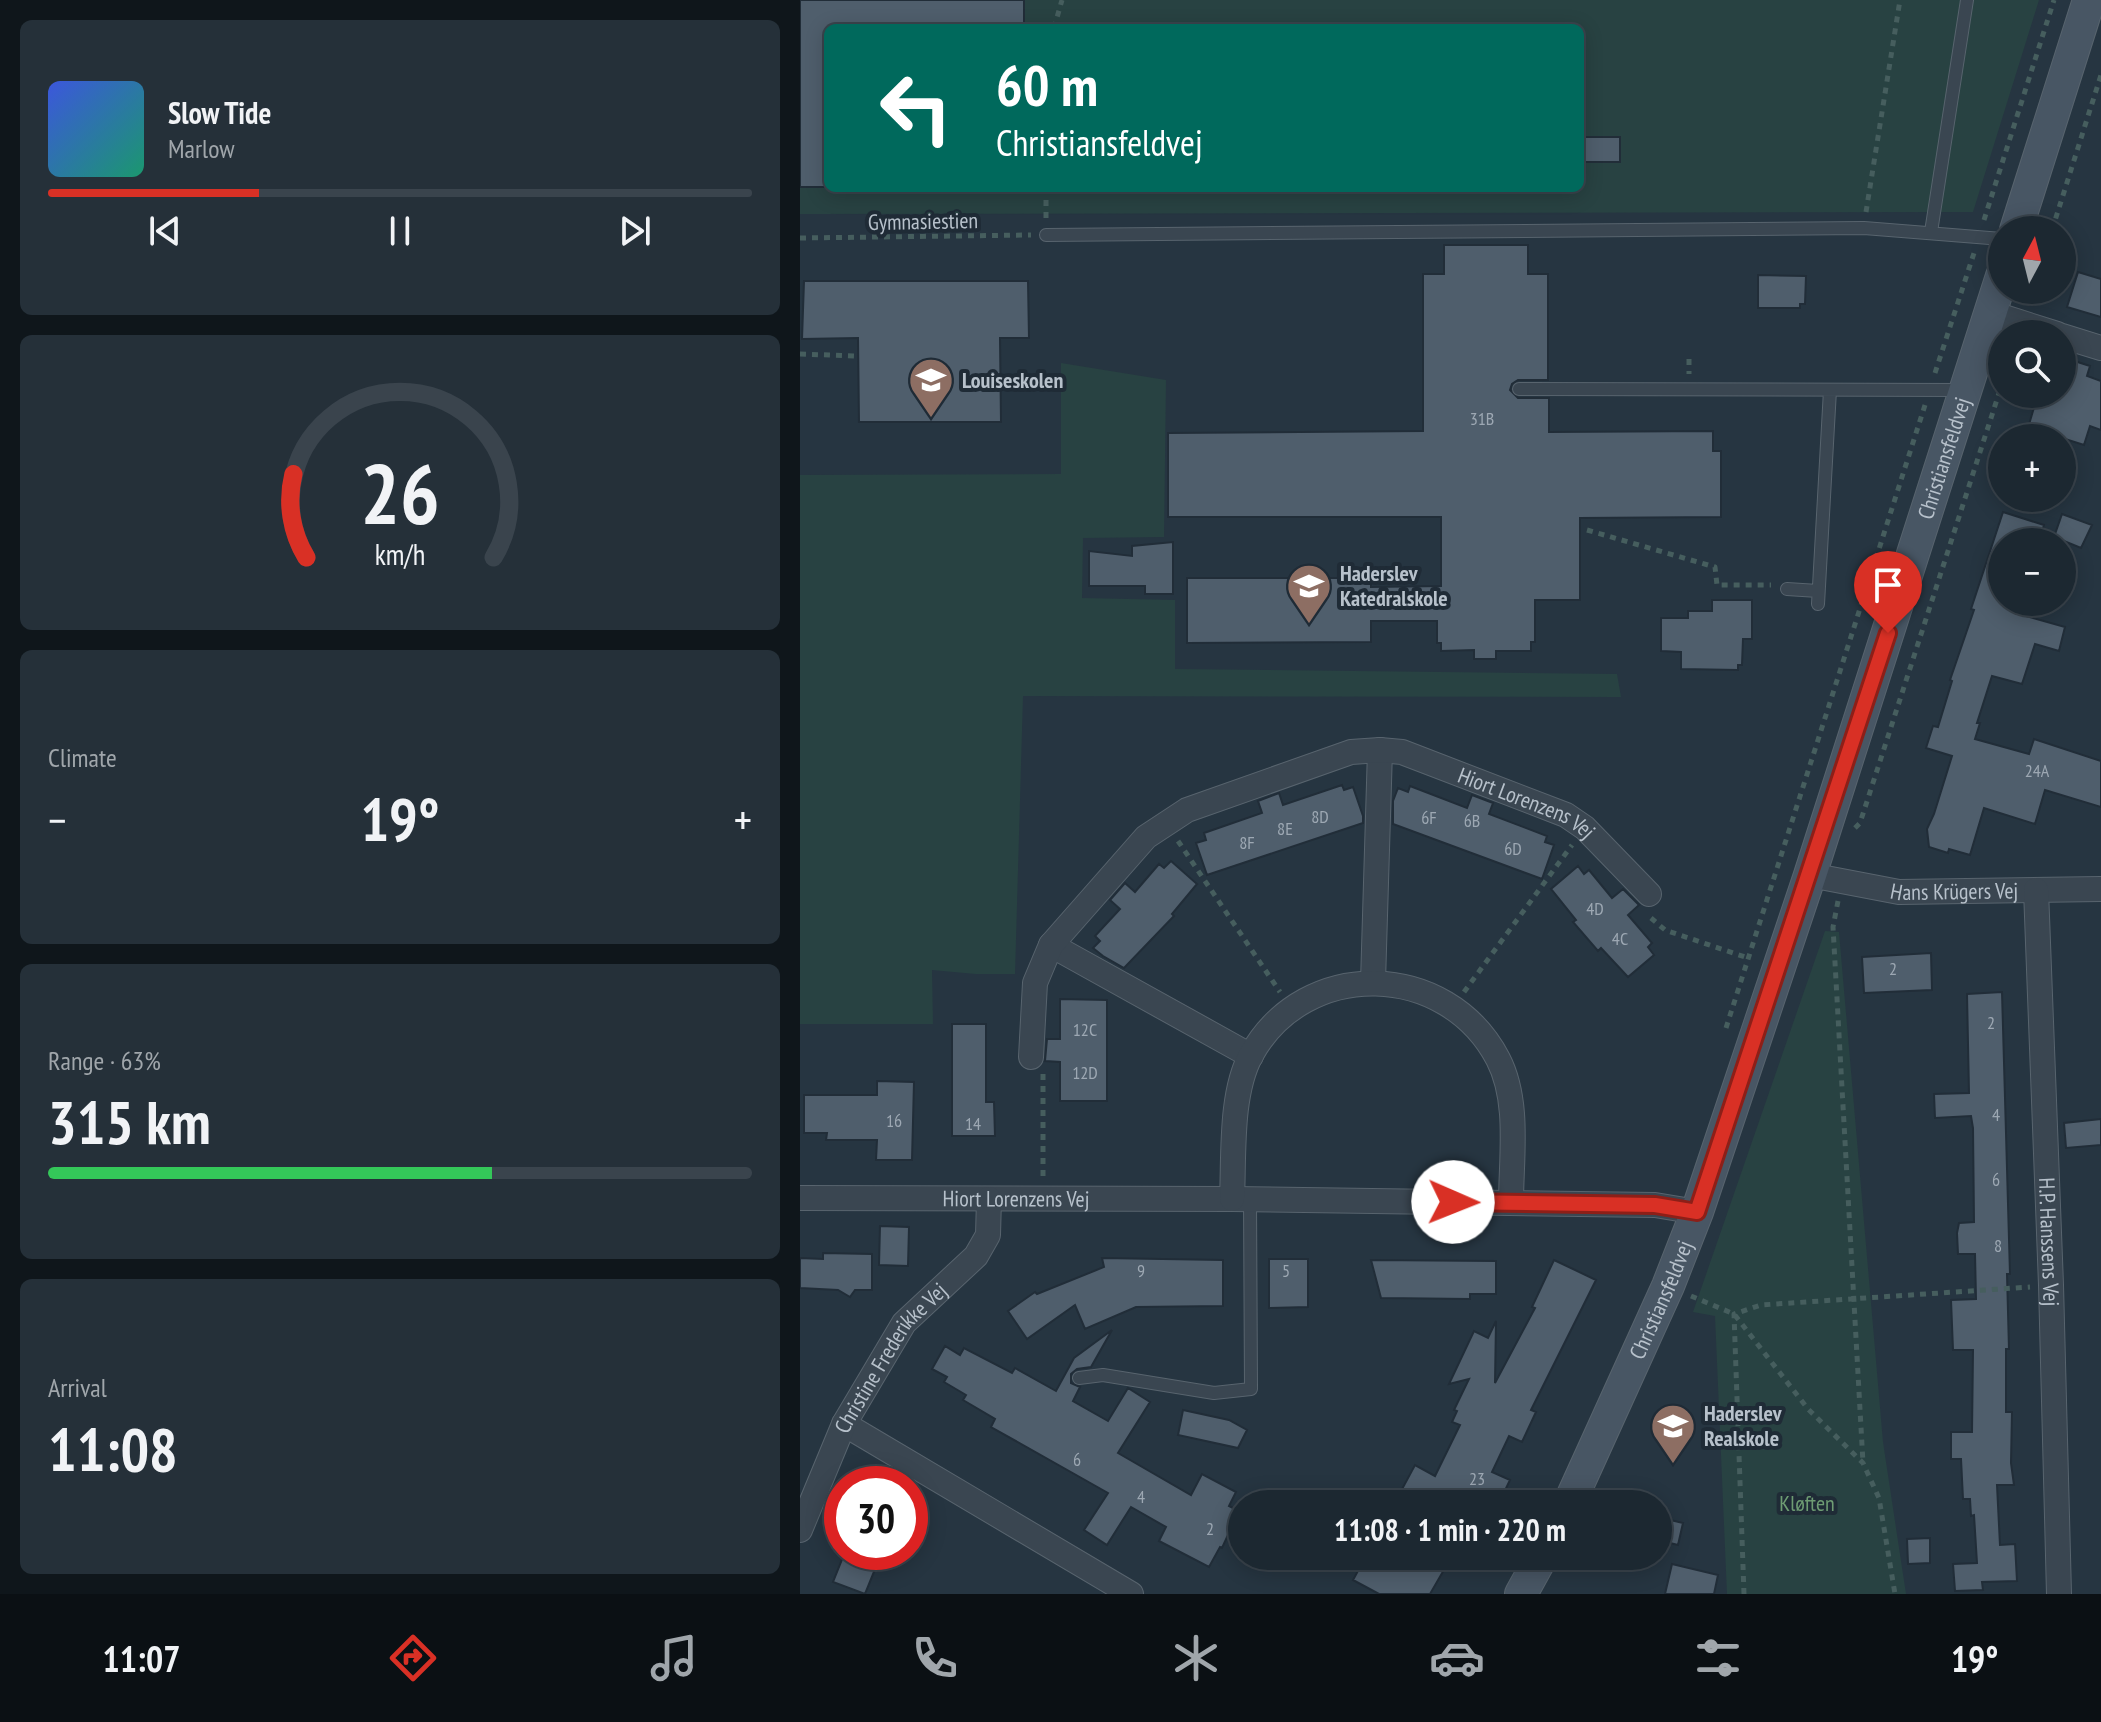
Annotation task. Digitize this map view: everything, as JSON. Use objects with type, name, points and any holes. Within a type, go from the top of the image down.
[{"type":"street","points":[[2020,216],[2089,0]]},
{"type":"street","name":"Christiansfeldvej","points":[[1575,1490],[1668,1286],[1697,1212],[1810,875],[1994,304]]},
{"type":"street","points":[[1991,313],[2013,320]]},
{"type":"street","points":[[2076,340],[2101,348]]},
{"type":"street","points":[[1373,982],[1380,750]]},
{"type":"street","name":"Hiort Lorenzens Vej","points":[[1031,1057],[1035,983],[1051,945],[1146,837],[1187,810],[1351,752],[1402,752],[1566,815],[1585,828],[1649,894]]},
{"type":"street","name":"Hans Krügers Vej","points":[[1810,875],[1899,892],[2101,889]]},
{"type":"street","name":"H.P. Hanssens Vej","points":[[2036,890],[2059,1594]]},
{"type":"street","points":[[1051,945],[1251,1056]]},
{"type":"street","points":[[1241,1199],[1238,1090],[1251,1056],[1273,1025],[1292,1009],[1336,987],[1373,982],[1412,987],[1453,1007],[1477,1028],[1499,1061],[1511,1098],[1511,1203]]},
{"type":"street","name":"Hiort Lorenzens Vej","points":[[800,1198],[1241,1199],[1655,1205],[1697,1212]]},
{"type":"street","name":"Christine Frederikke Vej","points":[[800,1530],[844,1424],[904,1323],[976,1256],[988,1235],[989,1199]]},
{"type":"street","points":[[844,1424],[1131,1594]]},
{"type":"street","points":[[1521,1594],[1534,1570]]},
{"type":"lane","points":[[1931,232],[1967,0]]},
{"type":"lane","points":[[1046,235],[1864,228],[1988,237]]},
{"type":"lane","points":[[1519,389],[1966,390]]},
{"type":"lane","points":[[1787,589],[1818,597],[1830,390]]},
{"type":"lane","points":[[1079,1378],[1103,1375],[1214,1393],[1251,1389],[1241,1199]]},
{"type":"path","points":[[1055,24],[1062,0]]},
{"type":"path","points":[[1864,228],[1900,0]]},
{"type":"path","points":[[1721,1042],[2054,0]]},
{"type":"path","points":[[2056,216],[2101,75]]},
{"type":"path","points":[[1046,192],[1046,235]]},
{"type":"path","name":"Gymnasiestien","points":[[800,238],[1046,235]]},
{"type":"path","points":[[800,354],[857,356]]},
{"type":"path","points":[[1587,530],[1715,567],[1717,585],[1777,585],[1787,589]]},
{"type":"path","points":[[1166,823],[1292,1009]]},
{"type":"path","points":[[1453,1007],[1585,828]]},
{"type":"path","points":[[1843,881],[1833,927],[1863,1463]]},
{"type":"path","points":[[1649,894],[1649,917],[1665,930],[1748,958]]},
{"type":"path","points":[[1031,1057],[1043,1074],[1043,1199]]},
{"type":"path","points":[[1734,1314],[1761,1305],[2051,1285]]},
{"type":"path","points":[[1668,1286],[1734,1314],[1808,1409],[1863,1463],[1879,1498],[1895,1594]]},
{"type":"path","points":[[1734,1314],[1744,1594]]},
{"type":"green space","points":[[800,0],[2039,0],[1973,212],[800,214]]},
{"type":"green space","points":[[1061,363],[1166,380],[1164,537],[1083,538],[1082,598],[1175,600],[1175,669],[1617,674],[1621,697],[1023,696],[1015,974],[932,970],[933,1024],[800,1024],[800,475],[1061,474]]},
{"type":"green space","name":"Kløften","points":[[1825,931],[1839,932],[1883,1442],[1906,1594],[1727,1594],[1715,1316],[1693,1312]]},
{"type":"building","points":[[800,0],[1024,0],[1024,24],[824,24],[824,187],[800,187]]},
{"type":"building","points":[[1584,137],[1620,137],[1620,162],[1584,162]]},
{"type":"building","points":[[1444,245],[1528,245],[1528,274],[1548,274],[1548,380],[1518,380],[1510,390],[1518,398],[1549,398],[1549,432],[1713,431],[1713,451],[1721,451],[1721,517],[1580,518],[1580,600],[1535,600],[1535,642],[1531,642],[1531,651],[1496,651],[1496,659],[1474,659],[1474,650],[1441,651],[1441,643],[1437,643],[1437,621],[1371,621],[1371,642],[1187,643],[1187,578],[1371,578],[1371,587],[1441,586],[1441,517],[1168,517],[1168,433],[1423,431],[1423,274],[1444,274]]},
{"type":"building","points":[[2078,272],[2101,279],[2101,317],[2067,307],[2068,304],[2076,304]]},
{"type":"building","points":[[1758,275],[1806,276],[1805,304],[1800,304],[1800,308],[1758,308]]},
{"type":"building","points":[[804,281],[1028,281],[1029,338],[1000,338],[1001,422],[859,422],[858,338],[802,339]]},
{"type":"building","points":[[2076,362],[2090,366],[2087,376],[2101,381],[2101,430],[2090,426],[2084,445],[2076,442],[2076,424],[2029,424],[2034,408],[2076,408]]},
{"type":"building","points":[[2003,512],[2044,525],[2043,528],[1998,528]]},
{"type":"building","points":[[2062,514],[2092,525],[2081,548],[2076,546],[2076,528],[2057,528]]},
{"type":"building","points":[[1173,542],[1173,594],[1145,594],[1145,586],[1089,586],[1089,551],[1132,556],[1132,546]]},
{"type":"building","points":[[1988,557],[1988,616],[2026,616],[2065,627],[2059,651],[2035,644],[2022,684],[1992,676],[1975,739],[2029,754],[2034,739],[2101,761],[2101,807],[2045,790],[2035,824],[1984,808],[1970,855],[1929,847],[1927,829],[1952,756],[1926,748],[1933,726],[1938,727],[1974,610],[1971,609]]},
{"type":"building","points":[[1712,600],[1752,600],[1752,639],[1743,639],[1742,665],[1738,665],[1738,670],[1681,669],[1681,652],[1661,651],[1661,618],[1688,618],[1688,611],[1712,611]]},
{"type":"building","points":[[1342,785],[1344,790],[1353,787],[1363,823],[1207,875],[1196,843],[1206,840],[1204,833],[1262,813],[1258,801],[1279,793],[1283,805]]},
{"type":"building","points":[[1410,786],[1467,808],[1472,795],[1493,803],[1489,814],[1547,836],[1545,842],[1554,845],[1542,879],[1393,824],[1393,801],[1398,788],[1408,792]]},
{"type":"building","points":[[1171,861],[1197,884],[1172,914],[1174,916],[1124,968],[1093,948],[1100,941],[1095,936],[1120,909],[1110,900],[1125,883],[1135,892],[1159,864],[1164,868]]},
{"type":"building","points":[[1578,866],[1584,874],[1589,870],[1612,898],[1623,889],[1639,905],[1628,915],[1652,943],[1648,947],[1654,955],[1628,977],[1601,948],[1598,951],[1573,922],[1576,920],[1551,889]]},
{"type":"building","points":[[1931,953],[1932,990],[1864,993],[1862,957]]},
{"type":"building","points":[[2002,992],[2010,1274],[2007,1274],[2009,1349],[2006,1349],[2006,1412],[2012,1412],[2014,1485],[1997,1485],[2000,1545],[2015,1544],[2017,1581],[1982,1582],[1983,1590],[1955,1591],[1953,1564],[1977,1563],[1974,1515],[1971,1516],[1970,1499],[1963,1499],[1961,1459],[1951,1459],[1951,1432],[1972,1432],[1973,1350],[1953,1350],[1951,1300],[1976,1299],[1975,1254],[1958,1254],[1957,1233],[1959,1223],[1974,1222],[1973,1128],[1971,1116],[1935,1118],[1934,1094],[1969,1093],[1967,994]]},
{"type":"building","points":[[1060,999],[1107,1000],[1107,1101],[1060,1101],[1060,1062],[1045,1061],[1047,1039],[1060,1039]]},
{"type":"building","points":[[952,1024],[986,1024],[986,1102],[994,1102],[995,1136],[952,1136]]},
{"type":"building","points":[[877,1081],[914,1082],[912,1160],[876,1160],[877,1140],[826,1140],[827,1133],[804,1133],[804,1095],[877,1095]]},
{"type":"building","points":[[2101,1119],[2101,1145],[2066,1148],[2064,1123]]},
{"type":"building","points":[[880,1226],[909,1227],[908,1266],[879,1265]]},
{"type":"building","points":[[823,1253],[872,1254],[872,1290],[855,1290],[850,1297],[838,1290],[800,1288],[800,1258],[823,1259]]},
{"type":"building","points":[[1102,1258],[1223,1260],[1223,1306],[1136,1307],[1085,1329],[1075,1305],[1027,1339],[1008,1311],[1035,1292],[1037,1294],[1104,1267]]},
{"type":"building","points":[[1269,1259],[1308,1259],[1308,1307],[1269,1308]]},
{"type":"building","points":[[1371,1260],[1496,1261],[1496,1294],[1470,1294],[1470,1299],[1381,1298]]},
{"type":"building","points":[[1554,1260],[1596,1280],[1531,1410],[1536,1412],[1522,1442],[1509,1436],[1492,1472],[1510,1480],[1505,1490],[1402,1490],[1415,1465],[1435,1476],[1460,1425],[1452,1422],[1457,1411],[1454,1410],[1469,1379],[1449,1384],[1474,1331],[1488,1338],[1496,1321],[1495,1383],[1535,1308],[1532,1307]]},
{"type":"building","points":[[1112,1330],[1091,1367],[1077,1369],[1071,1374],[1071,1383],[1080,1387],[1073,1401],[1108,1421],[1128,1388],[1150,1402],[1118,1453],[1191,1495],[1202,1474],[1232,1490],[1228,1490],[1228,1535],[1209,1567],[1159,1541],[1166,1527],[1131,1507],[1107,1545],[1084,1530],[1108,1493],[991,1427],[995,1419],[963,1400],[966,1395],[944,1382],[947,1377],[932,1369],[945,1346],[960,1355],[964,1348],[1012,1373],[1015,1368],[1056,1391],[1074,1358]]},
{"type":"building","points":[[1183,1410],[1229,1420],[1247,1430],[1238,1448],[1178,1435]]},
{"type":"building","points":[[1672,1520],[1683,1523],[1678,1545],[1672,1544]]},
{"type":"building","points":[[1930,1538],[1930,1563],[1908,1564],[1907,1539]]},
{"type":"building","points":[[1672,1564],[1718,1575],[1714,1594],[1665,1594]]},
{"type":"building","points":[[838,1570],[875,1570],[865,1594],[833,1582]]},
{"type":"building","points":[[1358,1570],[1444,1570],[1430,1594],[1379,1594],[1353,1580]]},
{"type":"place","name":"Louiseskolen","points":[[931,419]]},
{"type":"place","name":"Haderslev Katedralskole","points":[[1309,625]]},
{"type":"place","name":"Haderslev Realskole","points":[[1673,1465]]},
{"type":"route","points":[[1453,1202],[1655,1205],[1697,1212],[1888,633]]}]
